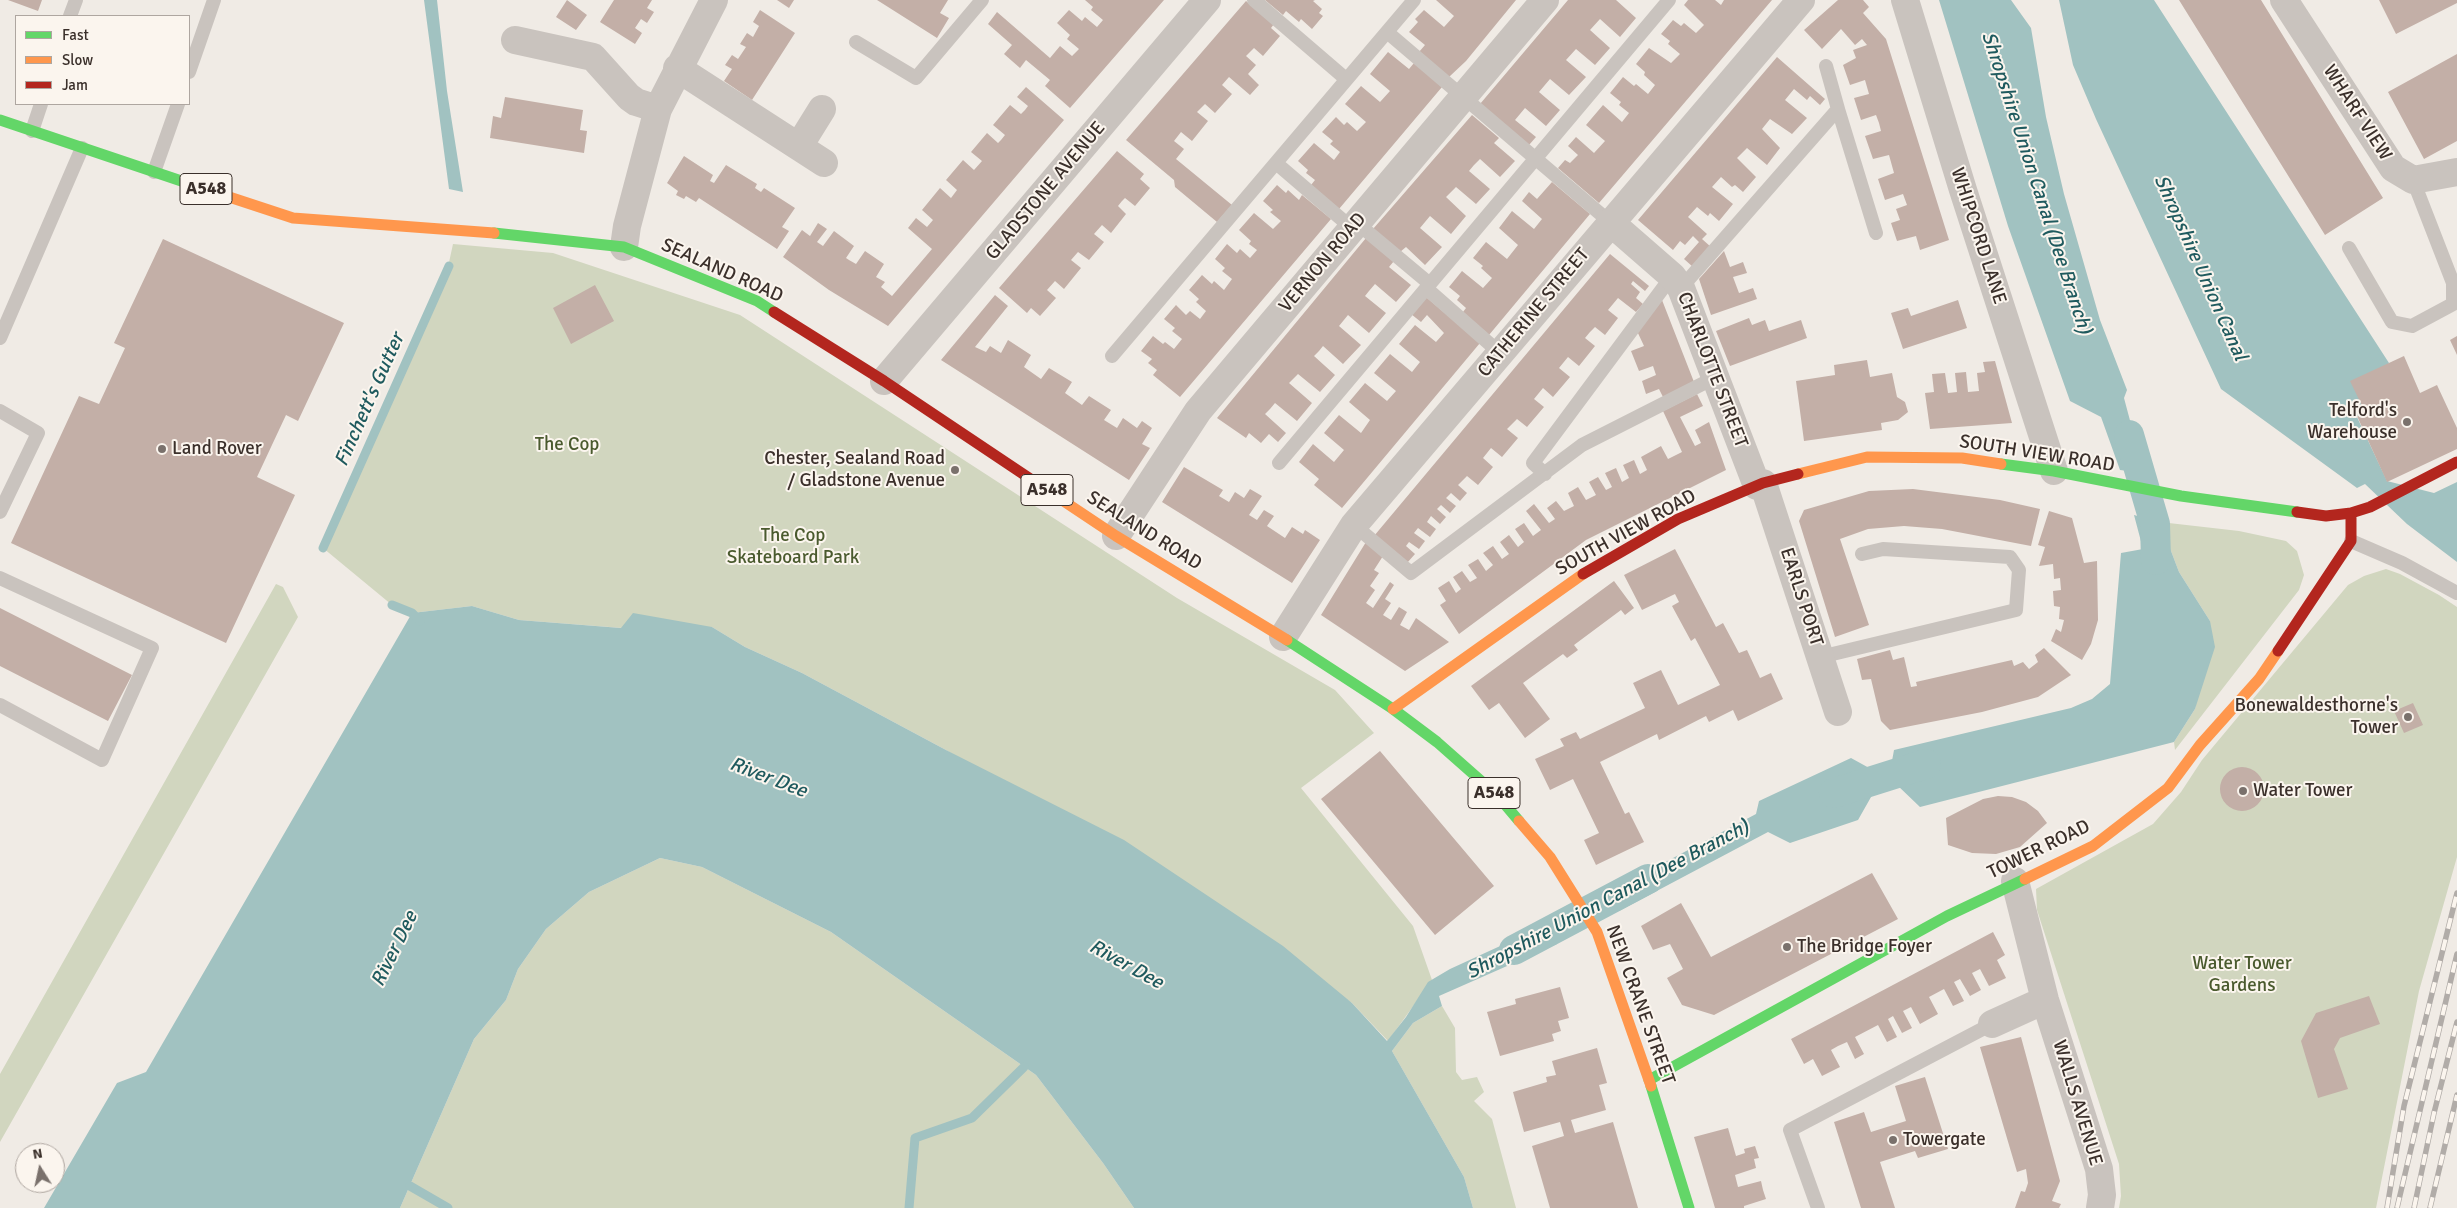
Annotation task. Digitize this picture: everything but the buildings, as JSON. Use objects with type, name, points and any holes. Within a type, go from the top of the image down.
[{"type":"main road","name":"SEALAND ROAD","points":[[0,120],[293,218],[479,232],[624,247],[757,302],[884,381],[1116,536],[1283,637],[1393,709]]},
{"type":"main road","name":"SOUTH VIEW ROAD","points":[[1393,709],[1588,570],[1678,520],[1760,484],[1867,457],[1962,458],[2054,471],[2101,482],[2181,496],[2326,516],[2351,514],[2370,507],[2457,462]]},
{"type":"main road","points":[[2351,514],[2351,541]]},
{"type":"main road","name":"TOWER ROAD","points":[[1649,1080],[1947,916],[2016,881],[2093,846],[2168,788],[2200,745],[2258,679],[2351,541]]},
{"type":"main road","name":"NEW CRANE STREET","points":[[1393,709],[1437,742],[1497,795],[1550,857],[1597,932],[1649,1080],[1689,1208]]},
{"type":"street","points":[[624,247],[627,226],[658,109],[677,68],[714,0]]},
{"type":"street","name":"GLADSTONE AVENUE","points":[[884,381],[1207,0]]},
{"type":"street","name":"VERNON ROAD","points":[[1116,536],[1198,411],[1355,226],[1462,95],[1545,0]]},
{"type":"street","name":"CATHERINE STREET","points":[[1283,637],[1354,526],[1610,222],[1801,0]]},
{"type":"street","name":"WHIPCORD LANE","points":[[1905,0],[1963,190],[2054,471]]},
{"type":"street","name":"WHARF VIEW","points":[[2284,0],[2393,168],[2413,180]]},
{"type":"street","points":[[515,40],[593,58],[636,102],[658,109]]},
{"type":"street","points":[[677,68],[824,163]]},
{"type":"street","points":[[799,146],[822,109]]},
{"type":"street","points":[[2413,180],[2457,172]]},
{"type":"street","name":"CHARLOTTE STREET","points":[[1610,222],[1676,282],[1760,484]]},
{"type":"street","name":"EARLS PORT","points":[[1760,484],[1838,712]]},
{"type":"street","name":"WALLS AVENUE","points":[[2016,881],[2045,1000],[2099,1169],[2102,1195],[2100,1208]]},
{"type":"street","points":[[1992,1024],[2045,1000]]},
{"type":"lane","points":[[70,15],[76,0]]},
{"type":"lane","points":[[190,69],[214,0]]},
{"type":"lane","points":[[856,42],[916,78],[982,0]]},
{"type":"lane","points":[[1254,0],[1346,79]]},
{"type":"lane","points":[[1112,356],[1414,0]]},
{"type":"lane","points":[[1279,463],[1669,0]]},
{"type":"lane","points":[[1387,32],[1610,222]]},
{"type":"lane","points":[[1826,66],[1876,234]]},
{"type":"lane","points":[[32,131],[41,105]]},
{"type":"lane","points":[[154,172],[178,105]]},
{"type":"lane","points":[[1544,474],[1533,463],[1676,282],[1838,109]]},
{"type":"lane","points":[[0,338],[82,148]]},
{"type":"lane","points":[[1276,163],[1428,286],[1500,354]]},
{"type":"lane","points":[[2349,248],[2392,322],[2412,326],[2453,304],[2454,283],[2413,180]]},
{"type":"lane","points":[[1354,526],[1412,573],[1582,445],[1716,377]]},
{"type":"lane","points":[[0,411],[38,433],[0,512]]},
{"type":"lane","points":[[2351,541],[2402,563],[2457,593]]},
{"type":"lane","points":[[1820,657],[2016,610],[2019,570],[2010,557],[1883,549],[1862,554]]},
{"type":"lane","points":[[0,578],[152,648],[102,760],[0,705]]},
{"type":"lane","points":[[1818,1208],[1790,1130],[1992,1024]]},
{"type":"green space","name":"The Cop","points":[[453,244],[553,253],[740,315],[1177,598],[1335,690],[1374,733],[1301,788],[1413,926],[1432,980],[1388,1041],[1352,1003],[946,750],[802,673],[745,647],[712,627],[622,628],[519,620],[472,606],[412,613],[392,605],[323,548],[448,267]]},
{"type":"green space","points":[[2160,522],[2239,531],[2286,541],[2297,551],[2304,575],[2299,590],[2175,750],[2174,742],[2195,709],[2210,621],[2179,572]]},
{"type":"green space","name":"Water Tower Gardens","points":[[2386,569],[2400,574],[2457,607],[2457,857],[2419,991],[2376,1208],[2119,1208],[2121,1196],[2119,1164],[2037,910],[2036,889],[2153,824],[2181,792],[2202,760],[2348,585],[2364,576]]},
{"type":"green space","points":[[276,584],[283,587],[298,617],[0,1142],[0,1074]]},
{"type":"green space","points":[[660,858],[702,867],[831,932],[1036,1075],[1103,1163],[1134,1208],[400,1208],[474,1039],[506,1000],[518,969],[546,929],[589,892]]},
{"type":"green space","points":[[1442,1006],[1455,1028],[1456,1072],[1462,1080],[1477,1077],[1484,1092],[1474,1101],[1492,1119],[1516,1208],[1473,1208],[1464,1177],[1392,1051],[1413,1023]]},
{"type":"water","points":[[424,0],[437,0],[447,91],[463,192],[449,189]]},
{"type":"water","points":[[1939,0],[2011,0],[2031,28],[2046,117],[2064,194],[2100,320],[2127,390],[2124,398],[2144,473],[2120,470],[2101,417],[2070,401],[2008,226]]},
{"type":"water","name":"Shropshire Union Canal","points":[[2059,0],[2154,0],[2389,363],[2365,412],[2357,417],[2387,481],[2434,493],[2457,482],[2457,562],[2407,524],[2365,484],[2357,488],[2221,389],[2096,119],[2073,65]]},
{"type":"water","points":[[2134,515],[2160,522],[2179,572],[2210,621],[2215,647],[2195,709],[2174,742],[1920,807],[1896,784],[1890,785],[1885,764],[1892,761],[1894,750],[2071,708],[2092,699],[2110,684],[2121,553],[2143,549]]},
{"type":"water","name":"River Dee","points":[[472,606],[519,620],[621,628],[633,613],[712,627],[745,647],[802,673],[946,750],[1124,840],[1283,946],[1352,1003],[1387,1041],[1406,1017],[1428,982],[1450,969],[1546,925],[1557,944],[1439,996],[1442,1006],[1413,1023],[1392,1051],[1464,1177],[1473,1208],[1134,1208],[1103,1163],[1036,1075],[831,932],[702,867],[660,858],[589,892],[546,929],[518,969],[506,1000],[474,1039],[400,1208],[44,1208],[53,1193],[65,1193],[65,1172],[117,1083],[146,1072],[412,613]]},
{"type":"water","points":[[1851,758],[1871,769],[1875,790],[1858,820],[1790,843],[1768,832],[1619,911],[1607,893],[1756,814],[1759,801]]},
{"type":"waterway","name":"Finchett's Gutter","points":[[323,548],[449,266]]},
{"type":"waterway","name":"Shropshire Union Canal (Dee Branch)","points":[[2129,435],[2155,524],[2156,560]]},
{"type":"waterway","name":"Finchett's Gutter","points":[[392,605],[412,613],[420,621]]},
{"type":"waterway","name":"Shropshire Union Canal (Dee Branch)","points":[[1834,793],[1926,764]]},
{"type":"waterway","name":"Shropshire Union Canal (Dee Branch)","points":[[1514,950],[1648,879]]},
{"type":"waterway","points":[[909,1208],[915,1138],[972,1118],[1024,1067]]},
{"type":"waterway","points":[[410,1186],[448,1208]]},
{"type":"railway","points":[[2387,1208],[2404,1106],[2457,893]]},
{"type":"railway","points":[[2397,1208],[2457,954]]},
{"type":"railway","points":[[2414,1208],[2434,1113],[2457,1022]]},
{"type":"railway","points":[[2430,1208],[2457,1095]]},
{"type":"traffic: fast","points":[[0,120],[217,193]]},
{"type":"traffic: fast","points":[[494,233],[624,247],[757,301],[774,312]]},
{"type":"traffic: fast","points":[[2001,464],[2054,471],[2181,496],[2297,512]]},
{"type":"traffic: fast","points":[[1287,640],[1393,709],[1437,742],[1497,795],[1519,821]]},
{"type":"traffic: fast","points":[[1649,1080],[1947,916],[2025,879]]},
{"type":"traffic: fast","points":[[1651,1086],[1689,1208]]},
{"type":"traffic: slow","points":[[217,193],[293,218],[494,233]]},
{"type":"traffic: slow","points":[[1798,474],[1867,457],[1962,458],[2001,464]]},
{"type":"traffic: slow","points":[[1047,490],[1116,536],[1287,640]]},
{"type":"traffic: slow","points":[[1393,709],[1583,574]]},
{"type":"traffic: slow","points":[[2025,879],[2093,846],[2168,788],[2200,745],[2259,679],[2278,651]]},
{"type":"traffic: slow","points":[[1519,821],[1550,857],[1597,932],[1651,1086]]},
{"type":"traffic: jam","points":[[774,312],[884,381],[1047,490]]},
{"type":"traffic: jam","points":[[2297,512],[2326,516],[2351,513],[2370,507],[2457,462]]},
{"type":"traffic: jam","points":[[1583,574],[1678,519],[1763,483],[1798,474]]},
{"type":"traffic: jam","points":[[2278,651],[2351,541],[2351,513]]},
{"type":"place","name":"Telford's Warehouse","points":[[2407,422]]},
{"type":"place","name":"Land Rover","points":[[162,449]]},
{"type":"place","name":"Chester, Sealand Road / Gladstone Avenue","points":[[955,470]]},
{"type":"place","name":"Bonewaldesthorne's Tower","points":[[2408,717]]},
{"type":"place","name":"Water Tower","points":[[2243,791]]},
{"type":"place","name":"The Bridge Foyer","points":[[1787,947]]},
{"type":"place","name":"Towergate","points":[[1893,1140]]},
{"type":"park label","name":"The Cop Skateboard Park","points":[[793,547]]}]
